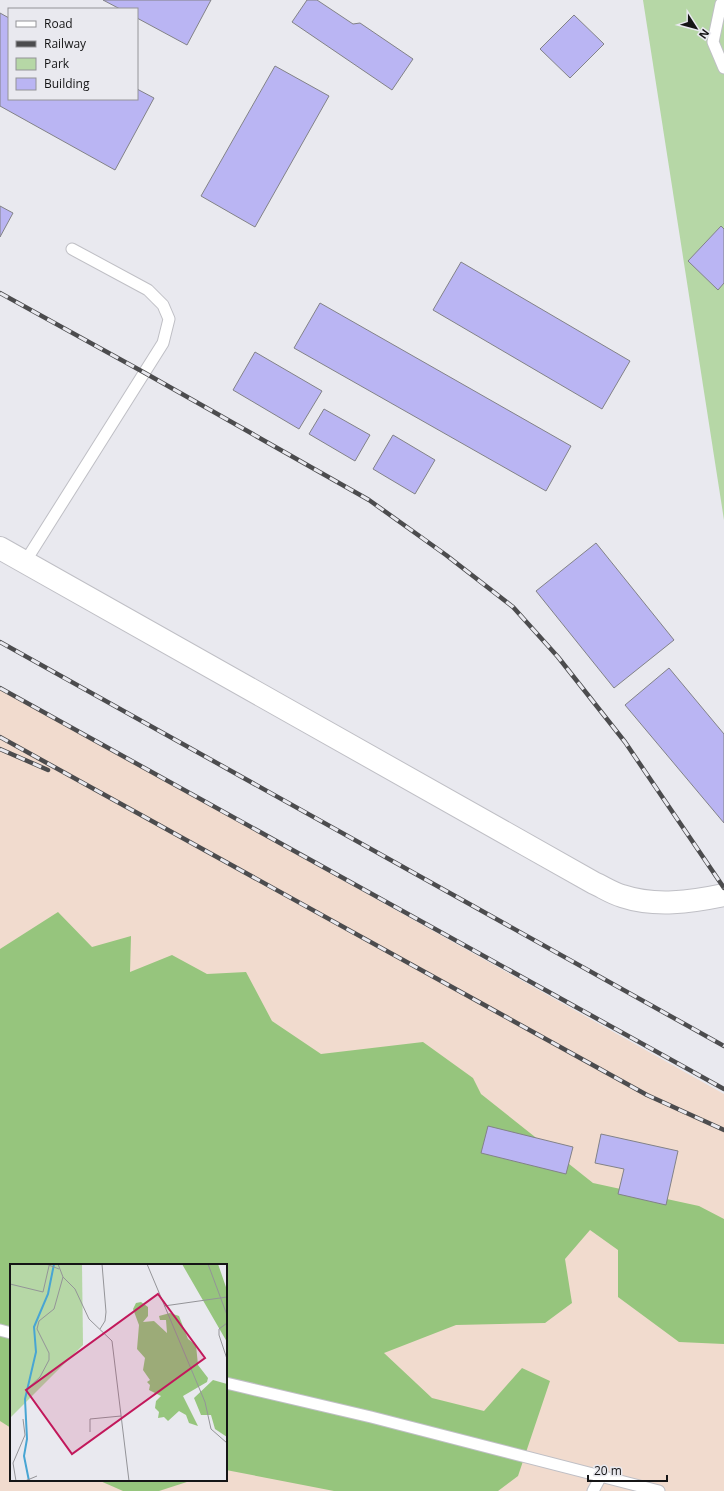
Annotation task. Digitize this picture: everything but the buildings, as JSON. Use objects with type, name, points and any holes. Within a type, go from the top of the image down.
[{"type":"street","points":[[0,548],[594,883],[622,896],[650,902],[692,901],[724,895]]},
{"type":"lane","points":[[721,4],[713,42],[724,68]]},
{"type":"lane","points":[[25,562],[164,343],[169,319],[163,305],[148,290],[72,249]]},
{"type":"lane","points":[[0,1330],[10,1333]]},
{"type":"lane","points":[[227,1383],[371,1417],[659,1491]]},
{"type":"lane","points":[[593,1491],[601,1476]]},
{"type":"shaded area","points":[[0,688],[724,1094],[724,1491],[0,1491]]},
{"type":"green space","points":[[643,0],[724,0],[724,520]]},
{"type":"green space","points":[[58,912],[92,947],[131,936],[130,972],[172,955],[207,974],[246,972],[272,1021],[321,1054],[423,1042],[473,1078],[481,1094],[593,1183],[699,1206],[724,1219],[724,1344],[679,1342],[618,1297],[618,1250],[590,1230],[565,1259],[572,1303],[545,1323],[456,1325],[384,1353],[432,1398],[484,1411],[522,1368],[550,1381],[518,1476],[498,1491],[334,1491],[227,1470],[227,1264],[10,1264],[10,1427],[0,1421],[0,949]]},
{"type":"green space","points":[[100,1481],[190,1481],[159,1491],[123,1491]]},
{"type":"railway","points":[[0,293],[369,500],[446,555],[513,607],[558,657],[625,742],[724,888]]},
{"type":"railway","points":[[0,642],[724,1046]]},
{"type":"railway","points":[[0,688],[724,1089]]},
{"type":"railway","points":[[0,737],[647,1095],[724,1130]]},
{"type":"railway","points":[[0,749],[48,770]]}]
